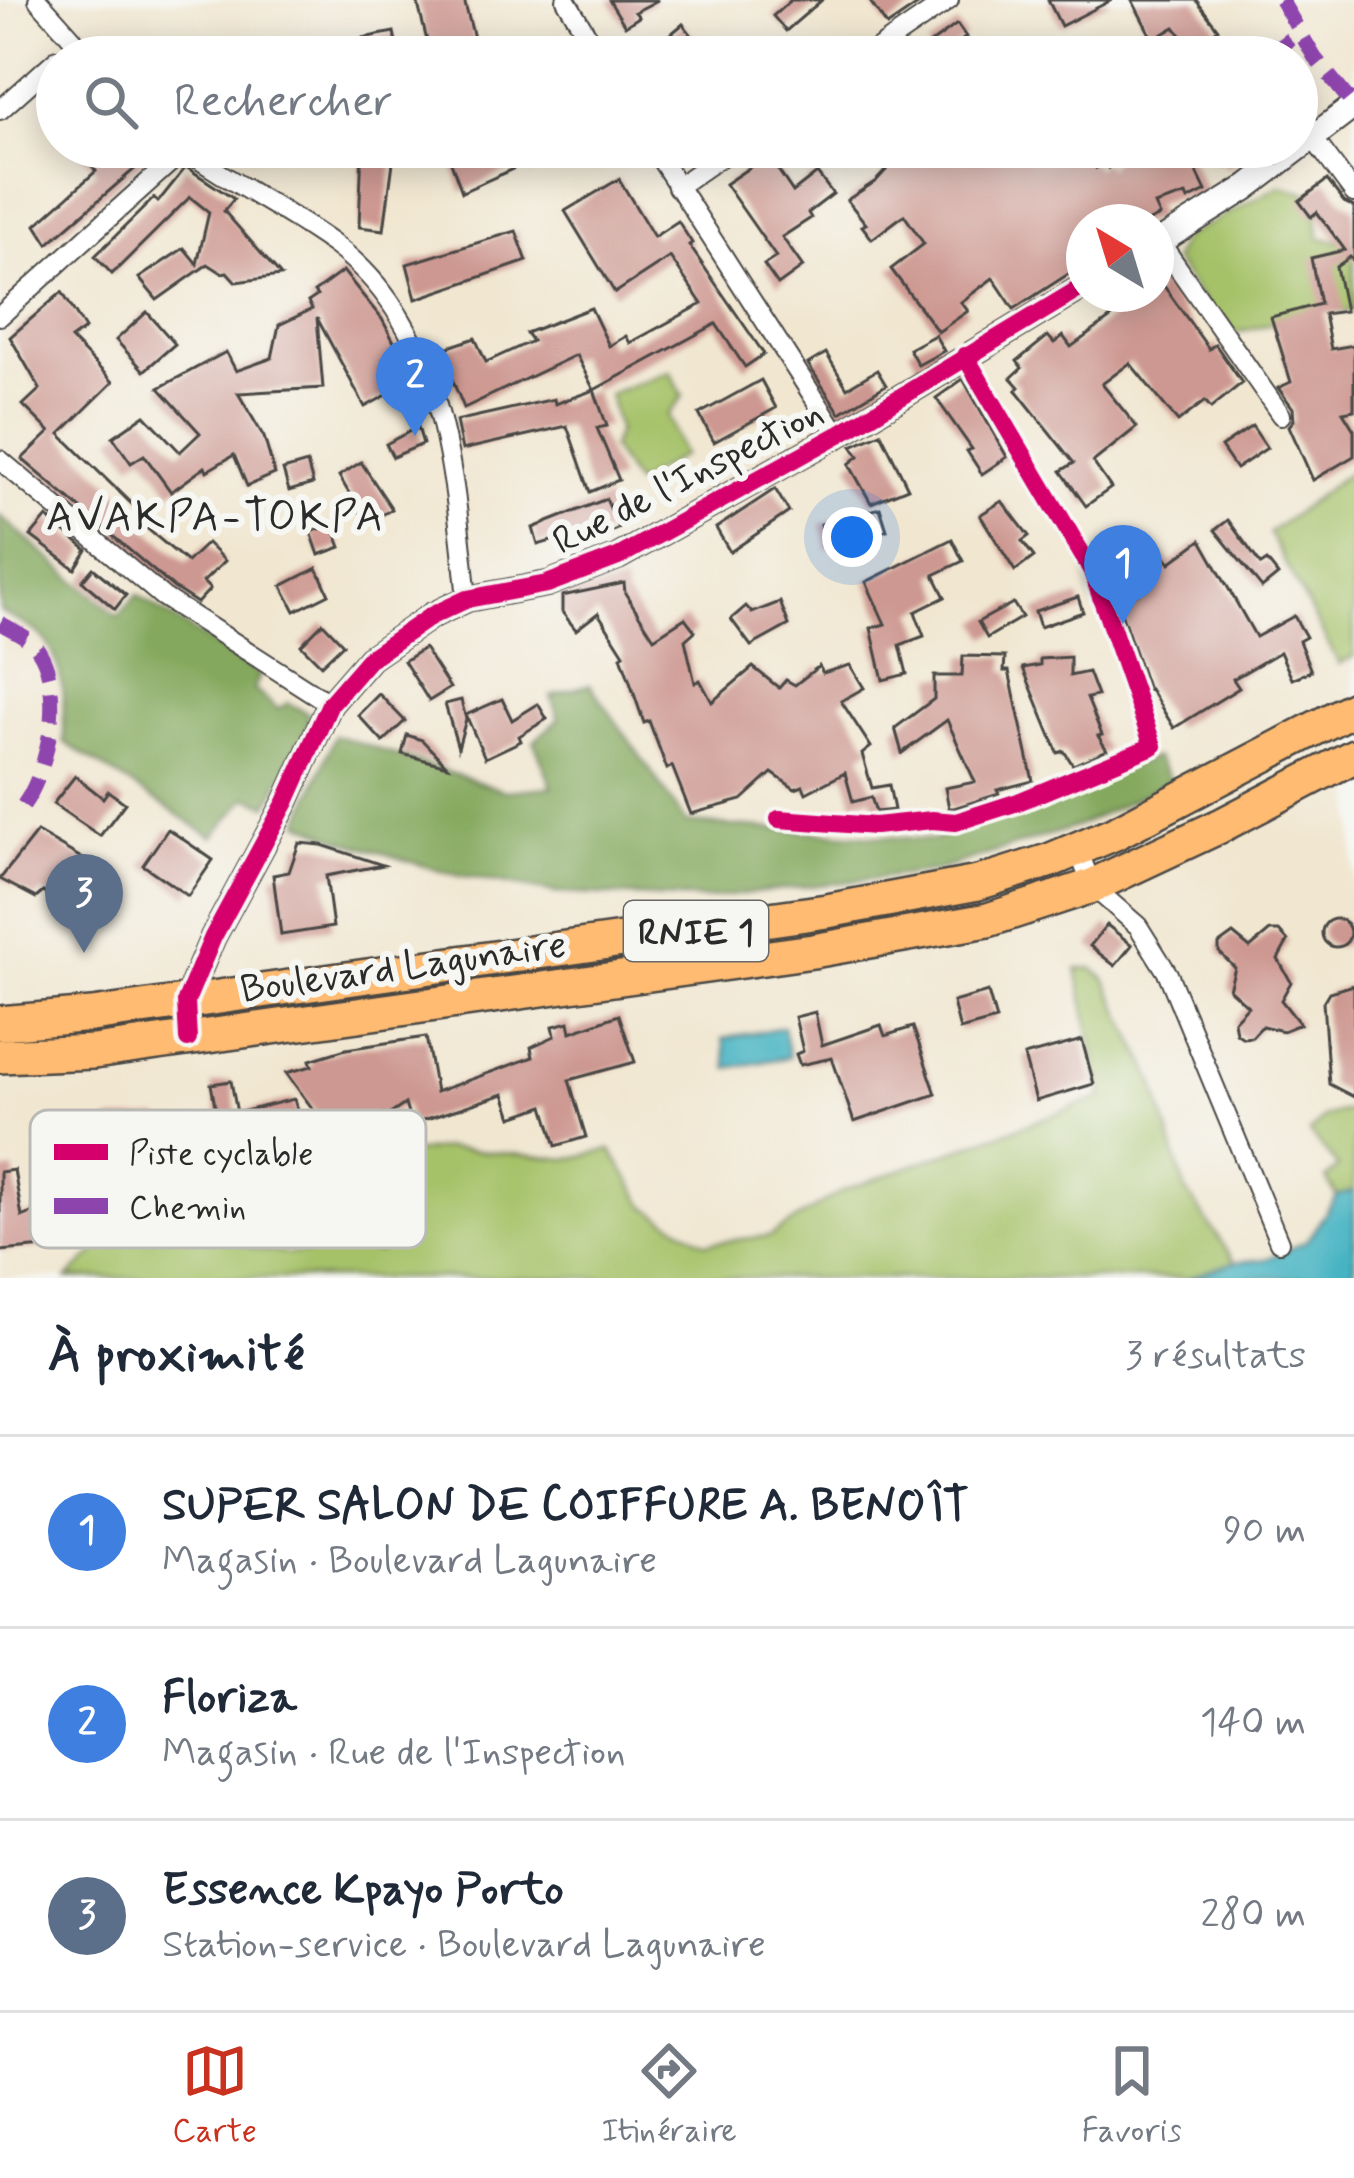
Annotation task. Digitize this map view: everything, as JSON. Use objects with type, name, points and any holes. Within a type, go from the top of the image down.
[{"type":"highway","name":"Boulevard Lagunaire","points":[[0,1023],[92,1016],[827,911],[978,883],[1078,850],[1354,708]]},
{"type":"highway","name":"Boulevard Lagunaire","points":[[0,1056],[94,1052],[897,939],[988,920],[1092,886],[1354,756]]},
{"type":"street","points":[[38,0],[70,36]]},
{"type":"street","points":[[566,0],[587,36]]},
{"type":"street","points":[[897,36],[949,0]]},
{"type":"street","points":[[0,110],[36,78]]},
{"type":"street","points":[[1318,134],[1354,106]]},
{"type":"street","points":[[1318,145],[1354,193]]},
{"type":"street","points":[[0,316],[161,168]]},
{"type":"street","points":[[214,168],[337,247],[382,290],[397,312],[433,389],[451,464],[467,598]]},
{"type":"street","points":[[665,168],[838,435]]},
{"type":"street","points":[[676,187],[704,168]]},
{"type":"street","points":[[1174,233],[1272,168]]},
{"type":"street","points":[[1174,265],[1281,415]]},
{"type":"street","name":"Rue de l'Inspection","points":[[188,1039],[186,1001],[213,937],[286,802],[325,716],[346,681],[394,639],[467,598],[547,584],[618,557],[838,435],[1066,297]]},
{"type":"street","points":[[779,819],[875,826],[956,822],[1018,802],[1153,746],[1092,572],[965,356]]},
{"type":"street","points":[[0,460],[163,597],[325,716]]},
{"type":"street","points":[[1078,850],[1092,886],[1120,907],[1157,952],[1279,1242]]},
{"type":"green space","points":[[1280,186],[1313,194],[1320,238],[1354,244],[1354,311],[1320,311],[1228,335],[1174,261],[1183,238]]},
{"type":"green space","points":[[670,371],[683,396],[668,415],[683,455],[635,484],[611,448],[618,431],[609,394]]},
{"type":"green space","points":[[1352,470],[1354,656],[1339,664],[1269,533]]},
{"type":"green space","points":[[0,516],[118,617],[137,595],[260,675],[254,690],[278,709],[288,703],[309,714],[268,805],[247,797],[213,837],[64,742],[56,659],[33,629],[0,611]]},
{"type":"green space","points":[[590,684],[687,823],[935,840],[1155,757],[1171,781],[1078,826],[935,871],[704,899],[556,893],[444,872],[300,822],[335,735],[505,791],[552,787],[534,741],[559,719],[551,696]]},
{"type":"green space","points":[[1092,968],[1105,979],[1154,1082],[1185,1189],[1235,1262],[1188,1278],[68,1278],[99,1248],[252,1248],[288,1254],[342,1248],[380,1252],[380,1248],[426,1248],[426,1151],[445,1148],[567,1159],[611,1150],[646,1207],[706,1243],[770,1236],[844,1190],[1103,1097],[1077,969]]},
{"type":"green space","points":[[1354,1108],[1354,1191],[1337,1196],[1326,1179],[1338,1167],[1310,1133],[1324,1117]]},
{"type":"water","points":[[783,1027],[789,1057],[728,1068],[723,1039]]},
{"type":"water","points":[[1354,1191],[1354,1278],[1188,1278],[1235,1262],[1266,1259],[1306,1241],[1337,1196]]},
{"type":"building","points":[[417,0],[464,0],[473,36],[426,36]]},
{"type":"building","points":[[609,0],[658,0],[635,12],[639,17],[625,26]]},
{"type":"building","points":[[791,0],[822,0],[786,31],[773,16]]},
{"type":"building","points":[[869,0],[925,0],[887,26]]},
{"type":"building","points":[[1048,0],[1112,0],[1061,26]]},
{"type":"building","points":[[1132,0],[1196,0],[1218,29],[1209,36],[1182,36],[1175,27],[1151,36]]},
{"type":"building","points":[[683,24],[692,36],[668,36]]},
{"type":"building","points":[[957,24],[965,36],[941,36]]},
{"type":"building","points":[[94,168],[136,168],[48,244],[36,225],[96,171]]},
{"type":"building","points":[[188,168],[234,199],[224,211],[281,276],[236,282],[208,264],[157,300],[139,278],[184,248],[197,264],[209,212],[190,197],[112,274],[95,256],[154,198],[158,202]]},
{"type":"building","points":[[361,168],[392,168],[384,230],[359,227]]},
{"type":"building","points":[[453,168],[515,168],[462,192]]},
{"type":"building","points":[[749,168],[777,168],[793,192],[817,173],[833,194],[808,213],[811,218],[782,237],[803,267],[778,285],[764,265],[776,257],[725,184]]},
{"type":"building","points":[[888,168],[1195,168],[1206,191],[1188,200],[1186,195],[1158,204],[1066,204],[1066,276],[1014,309],[993,278],[961,302],[968,311],[938,332],[891,269],[924,244],[904,215],[872,239],[847,200]]},
{"type":"building","points":[[619,179],[654,237],[678,221],[689,245],[764,354],[745,367],[716,324],[594,390],[576,355],[464,408],[440,350],[475,338],[486,362],[532,341],[526,333],[591,308],[609,346],[626,336],[630,343],[702,304],[670,257],[615,293],[565,211]]},
{"type":"building","points":[[1327,180],[1354,207],[1354,262],[1350,257],[1336,267],[1345,311],[1324,314],[1331,349],[1354,345],[1354,410],[1343,412],[1354,430],[1354,456],[1313,480],[1289,426],[1293,408],[1278,388],[1291,382],[1271,317],[1320,304],[1311,258],[1345,250],[1317,212],[1311,217],[1299,201]]},
{"type":"building","points":[[516,231],[527,261],[416,299],[407,264]]},
{"type":"building","points":[[343,271],[382,319],[414,380],[365,407],[317,318],[323,388],[238,393],[264,437],[275,474],[247,486],[234,455],[207,471],[205,467],[171,492],[144,455],[131,463],[113,437],[145,415],[180,452],[200,433],[159,388],[226,352],[236,371],[272,358],[279,325],[312,309],[308,302],[317,296],[314,292]]},
{"type":"building","points":[[62,292],[85,329],[71,339],[113,382],[60,434],[150,522],[145,527],[187,562],[207,543],[225,561],[203,582],[210,589],[197,603],[22,459],[50,432],[23,405],[40,389],[10,337]]},
{"type":"building","points":[[1174,300],[1209,349],[1215,344],[1242,383],[1211,408],[1205,401],[1178,422],[1130,363],[1102,384],[1137,427],[1093,462],[1111,488],[1086,506],[1061,471],[1074,463],[1011,378],[1022,368],[1017,361],[1048,336],[1054,343],[1063,336],[1071,347],[1119,312],[1174,312]]},
{"type":"building","points":[[147,312],[175,344],[144,371],[116,340]]},
{"type":"building","points":[[935,335],[944,351],[918,365],[909,349]]},
{"type":"building","points":[[826,353],[847,388],[877,370],[886,385],[840,413],[808,364]]},
{"type":"building","points":[[963,379],[1007,457],[982,474],[967,451],[972,449],[936,398]]},
{"type":"building","points":[[761,380],[776,408],[714,442],[699,414]]},
{"type":"building","points":[[594,390],[607,426],[597,428],[619,480],[590,492],[567,426],[462,450],[456,421],[554,399],[555,404]]},
{"type":"building","points":[[1252,426],[1267,448],[1236,469],[1221,447]]},
{"type":"building","points":[[418,427],[423,444],[393,457],[386,444]]},
{"type":"building","points":[[881,433],[908,488],[871,503],[849,464],[859,456],[852,446]]},
{"type":"building","points":[[361,462],[392,509],[367,524],[339,476]]},
{"type":"building","points":[[307,463],[313,484],[289,491],[283,470]]},
{"type":"building","points":[[775,489],[789,512],[730,552],[716,528]]},
{"type":"building","points":[[606,499],[619,528],[566,552],[558,539],[538,545],[533,528]]},
{"type":"building","points":[[1002,501],[1029,536],[1022,541],[1034,557],[1015,571],[980,515]]},
{"type":"building","points":[[880,508],[887,530],[827,549],[821,524]]},
{"type":"building","points":[[47,517],[87,550],[75,569],[31,536]]},
{"type":"building","points":[[1228,520],[1261,565],[1267,561],[1278,575],[1262,588],[1215,530]]},
{"type":"building","points":[[332,524],[341,547],[319,555],[311,532]]},
{"type":"building","points":[[952,539],[963,561],[934,575],[945,597],[915,612],[924,636],[900,645],[907,674],[883,680],[871,628],[885,624],[866,582]]},
{"type":"building","points":[[1201,540],[1256,637],[1294,616],[1306,637],[1299,641],[1311,671],[1292,679],[1280,652],[1233,679],[1239,688],[1174,728],[1148,690],[1117,601],[1138,593],[1122,568],[1156,545],[1170,563]]},
{"type":"building","points":[[93,568],[126,595],[115,609],[82,581]]},
{"type":"building","points":[[317,568],[329,594],[295,611],[282,586]]},
{"type":"building","points":[[624,583],[625,593],[654,638],[685,618],[695,631],[685,640],[695,683],[700,680],[712,702],[753,667],[779,688],[786,680],[795,685],[819,666],[823,673],[850,665],[864,688],[841,701],[871,747],[862,754],[872,788],[889,785],[894,810],[876,812],[871,797],[853,802],[845,773],[806,793],[803,786],[795,789],[772,773],[742,800],[691,814],[649,721],[644,723],[624,654],[598,613],[576,630],[562,612],[562,596]]},
{"type":"building","points":[[1078,597],[1083,612],[1040,627],[1035,611]]},
{"type":"building","points":[[780,602],[789,625],[751,646],[731,619],[746,606],[752,613]]},
{"type":"building","points":[[1013,603],[1022,617],[987,638],[978,622]]},
{"type":"building","points":[[323,623],[343,644],[321,665],[301,645]]},
{"type":"building","points":[[424,648],[450,688],[429,701],[404,661]]},
{"type":"building","points":[[963,656],[1005,657],[1004,671],[1009,671],[1033,781],[949,808],[945,788],[975,782],[947,720],[902,753],[895,728],[934,699],[934,676],[962,676]]},
{"type":"building","points":[[1070,657],[1070,676],[1088,672],[1097,696],[1087,698],[1107,750],[1073,765],[1064,751],[1058,753],[1023,668],[1040,665],[1040,659]]},
{"type":"building","points":[[379,694],[405,721],[383,742],[358,715]]},
{"type":"building","points":[[502,699],[512,720],[538,704],[547,719],[519,736],[521,741],[485,758],[466,715]]},
{"type":"building","points":[[461,700],[466,719],[458,748],[445,704]]},
{"type":"building","points":[[407,735],[422,740],[447,766],[402,754]]},
{"type":"building","points":[[75,776],[103,798],[108,791],[125,803],[100,836],[53,804]]},
{"type":"building","points":[[168,829],[213,860],[188,896],[143,865]]},
{"type":"building","points":[[37,832],[103,876],[69,910],[43,892],[36,898],[0,879]]},
{"type":"building","points":[[299,843],[322,845],[383,865],[326,876],[333,927],[281,935],[273,875],[289,872]]},
{"type":"building","points":[[1336,919],[1346,923],[1350,933],[1346,943],[1336,947],[1326,943],[1322,933],[1326,923]]},
{"type":"building","points":[[1107,925],[1132,945],[1115,966],[1090,946]]},
{"type":"building","points":[[1270,931],[1279,931],[1288,941],[1278,959],[1291,982],[1281,1000],[1300,1024],[1283,1031],[1262,1026],[1252,1037],[1243,1038],[1236,1033],[1234,1021],[1248,1006],[1229,989],[1235,968],[1219,952],[1219,944],[1233,934],[1250,948]]},
{"type":"building","points":[[1354,985],[1354,1097],[1329,1084],[1323,1002],[1329,992]]},
{"type":"building","points":[[988,992],[996,1020],[960,1030],[953,1002]]},
{"type":"building","points":[[815,1012],[822,1045],[881,1025],[885,1036],[913,1027],[936,1094],[854,1122],[832,1058],[800,1065],[796,1054],[803,1051],[795,1017]]},
{"type":"building","points":[[619,1015],[635,1062],[569,1080],[586,1137],[556,1146],[544,1106],[512,1117],[504,1094],[426,1119],[426,1110],[407,1110],[405,1104],[396,1110],[314,1110],[286,1073],[346,1049],[426,1037],[436,1092],[533,1057],[531,1047],[555,1036],[553,1026],[569,1022],[571,1032]]},
{"type":"building","points":[[1082,1040],[1094,1084],[1036,1101],[1024,1056]]},
{"type":"building","points":[[231,1081],[236,1110],[216,1110],[211,1084]]},
{"type":"building","points":[[294,1099],[297,1110],[249,1110]]},
{"type":"building","points":[[14,1170],[22,1217],[30,1214],[33,1248],[0,1251],[0,1172]]},
{"type":"marked path","points":[[1281,0],[1302,36]]},
{"type":"marked path","points":[[1294,36],[1298,33]]},
{"type":"marked path","points":[[1318,62],[1354,106]]},
{"type":"marked path","points":[[0,623],[39,651],[51,687],[46,753],[22,807]]},
{"type":"cycle path","points":[[188,1039],[186,1001],[213,937],[286,802],[330,704],[370,658],[431,616],[467,599],[547,584],[618,557],[838,435],[1066,297]]},
{"type":"cycle path","points":[[779,819],[875,826],[956,822],[1018,802],[1153,746],[1092,571],[965,356]]},
{"type":"place","name":"Floriza","points":[[415,436]]},
{"type":"place","name":"SUPER SALON DE COIFFURE A. BENOÎT","points":[[1123,624]]},
{"type":"place","name":"Essence Kpayo Porto","points":[[84,953]]},
{"type":"district","name":"AVAKPA-TOKPA","points":[[216,515]]}]
